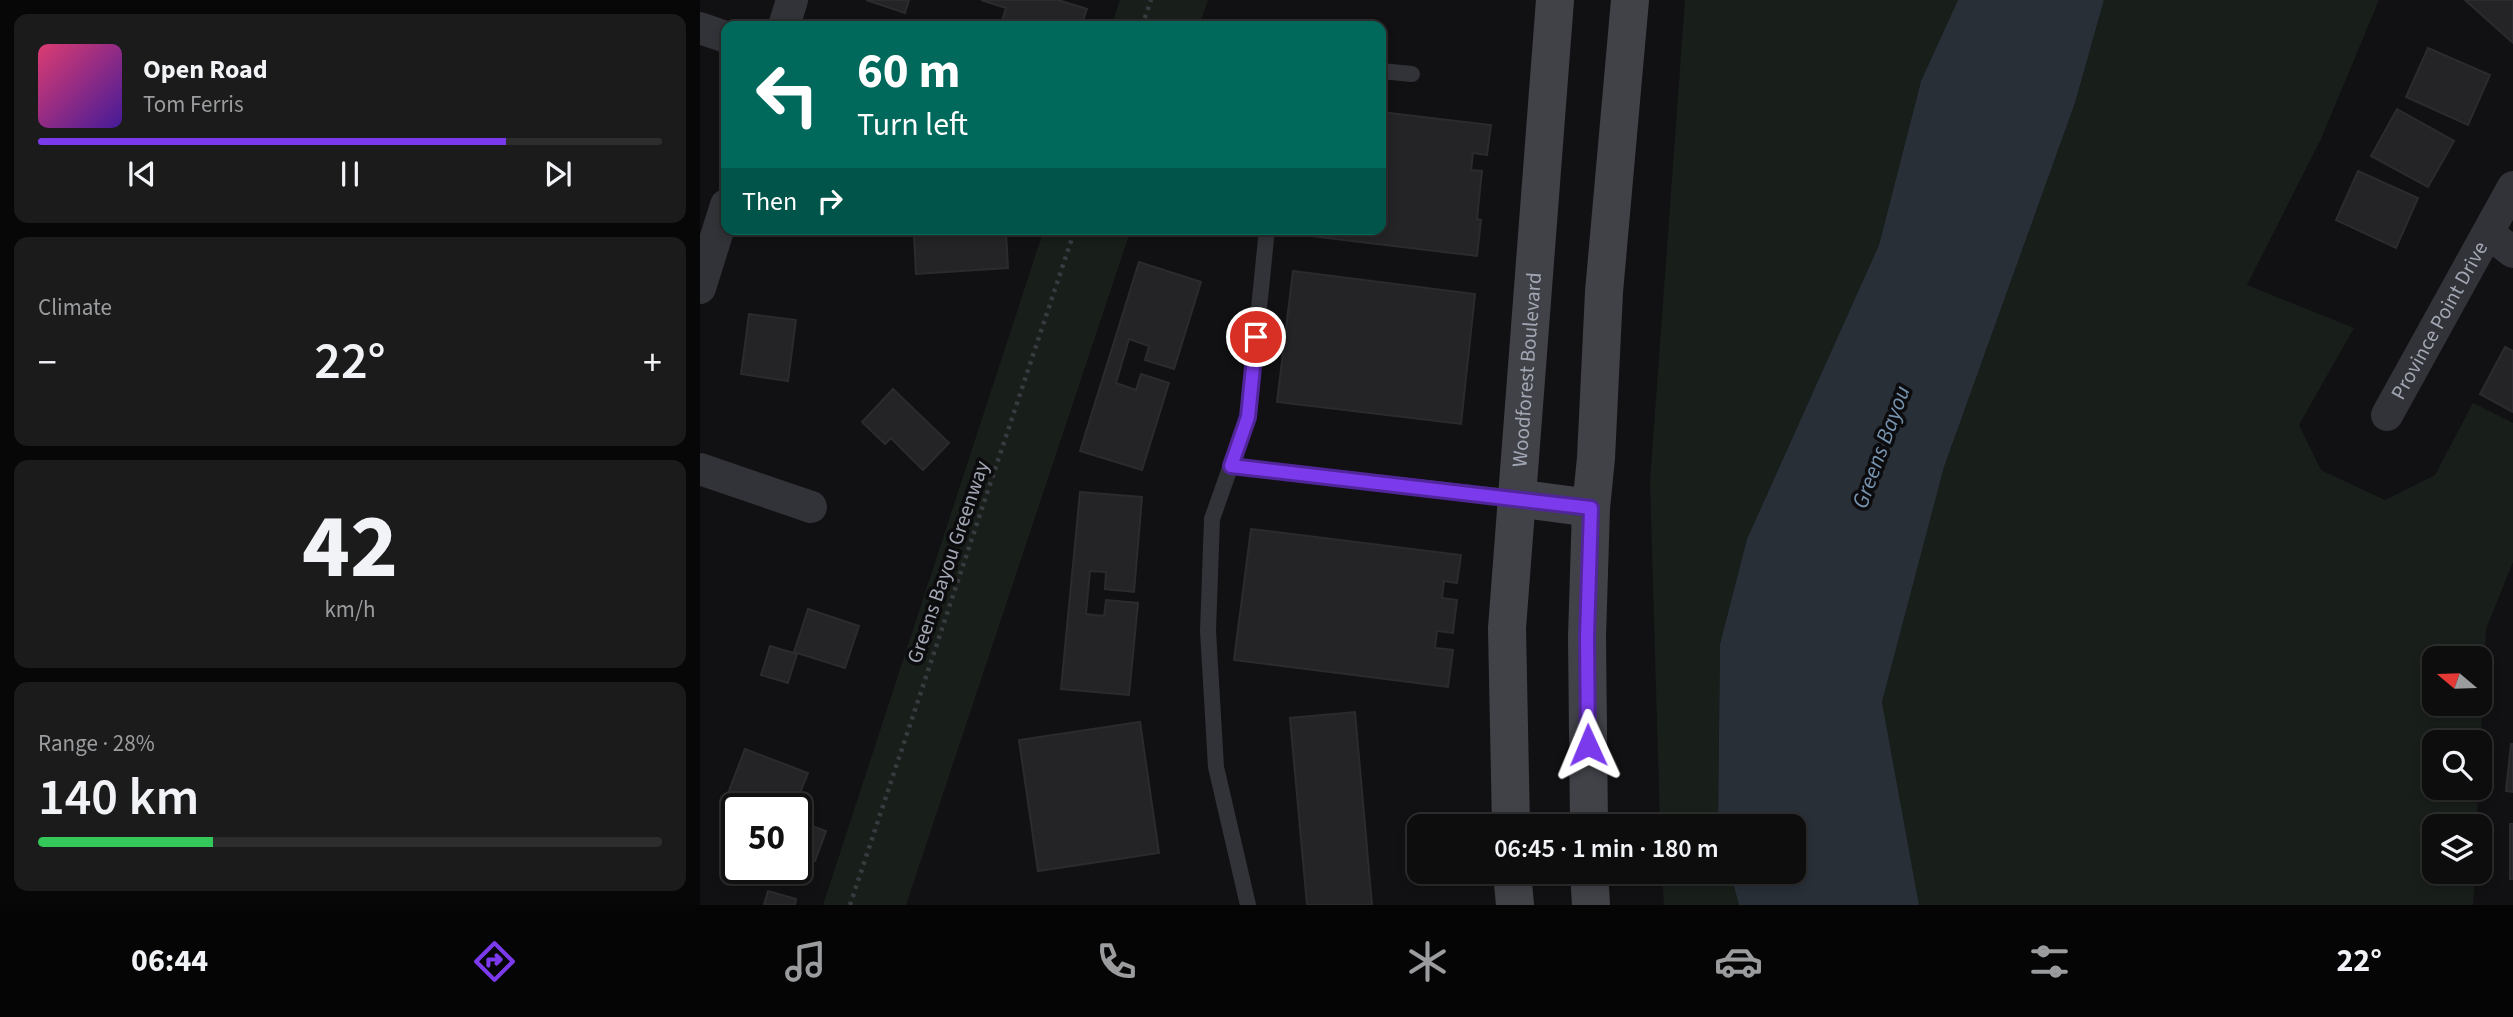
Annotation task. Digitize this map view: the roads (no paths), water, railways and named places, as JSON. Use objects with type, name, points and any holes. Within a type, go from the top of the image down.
[{"type":"main road","name":"Woodforest Boulevard","points":[[1511,814],[1507,628],[1555,0]]},
{"type":"main road","points":[[1589,814],[1587,637],[1591,508],[1604,292],[1630,0]]},
{"type":"main road","points":[[1516,498],[1591,508]]},
{"type":"main road","points":[[1514,884],[1515,905]]},
{"type":"main road","points":[[1590,884],[1591,905]]},
{"type":"street","points":[[785,21],[792,0]]},
{"type":"street","points":[[700,28],[721,35]]},
{"type":"street","name":"Province Point Drive","points":[[2387,415],[2513,187]]},
{"type":"street","points":[[700,288],[721,221]]},
{"type":"street","points":[[2488,233],[2513,251]]},
{"type":"street","points":[[700,469],[811,507]]},
{"type":"lane","points":[[1386,71],[1412,74]]},
{"type":"lane","points":[[1248,905],[1216,767],[1208,631],[1212,519],[1248,417],[1267,235]]},
{"type":"lane","points":[[1231,466],[1516,498]]},
{"type":"water","name":"Greens Bayou","points":[[1958,0],[2104,0],[2075,103],[1944,467],[1882,702],[1919,905],[1739,905],[1733,884],[1806,884],[1806,814],[1718,814],[1720,644],[1747,539],[1879,245],[1921,81]]}]
